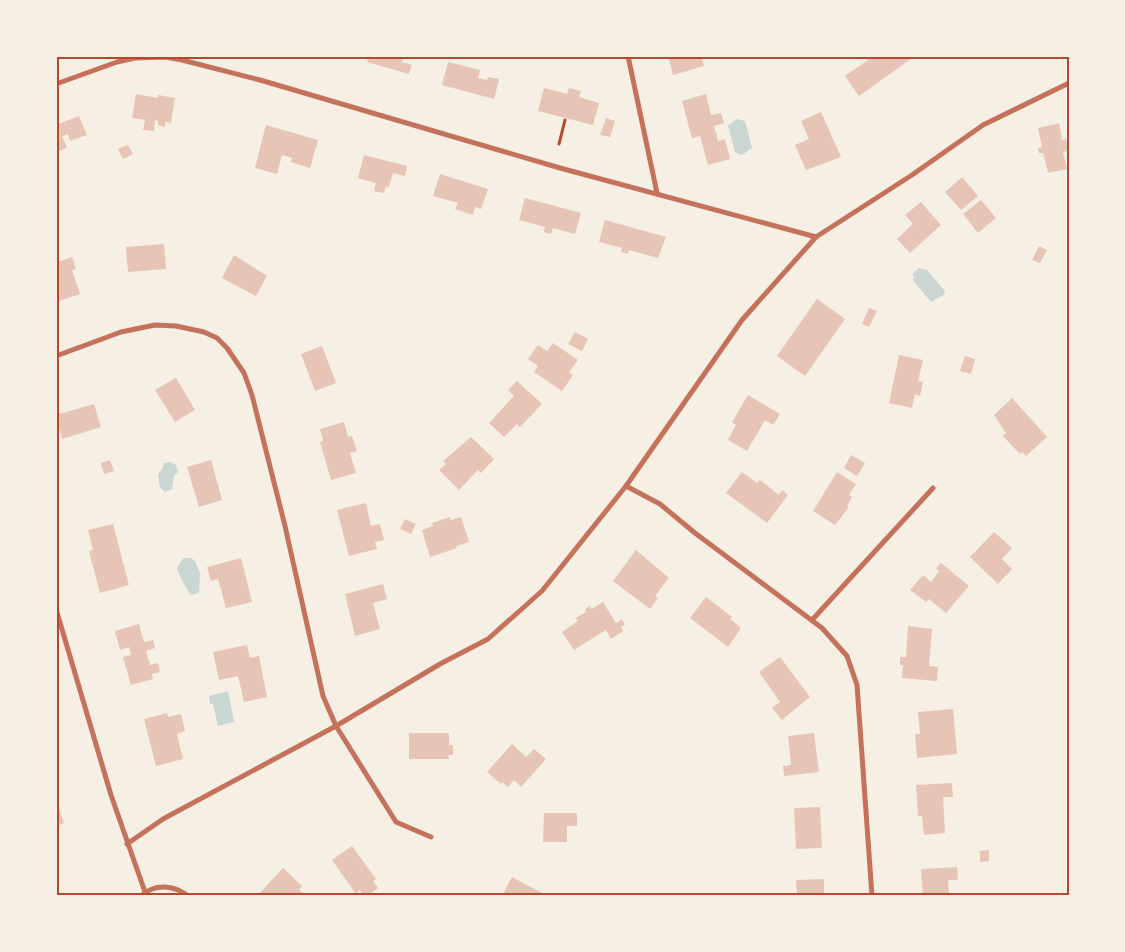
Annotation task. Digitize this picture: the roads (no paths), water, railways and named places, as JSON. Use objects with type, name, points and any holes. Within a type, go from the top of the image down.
[{"type":"street","points":[[628,56],[657,193]]},
{"type":"street","points":[[56,84],[117,62],[135,58],[182,60],[260,80],[560,168],[816,237]]},
{"type":"street","points":[[127,844],[163,819],[336,726],[440,664],[488,639],[542,591],[626,486],[742,320],[816,237],[912,175],[983,125],[1069,83]]},
{"type":"street","points":[[56,356],[121,332],[155,326],[182,326],[204,332],[217,338],[227,348],[244,373],[252,395],[285,526],[323,696],[336,726],[396,822],[431,837]]},
{"type":"street","points":[[626,486],[660,504],[695,533],[812,620],[822,628],[847,656],[857,685],[872,896]]},
{"type":"street","points":[[812,620],[933,488]]},
{"type":"street","points":[[56,609],[89,724],[143,894],[166,886],[177,889],[188,896]]}]
